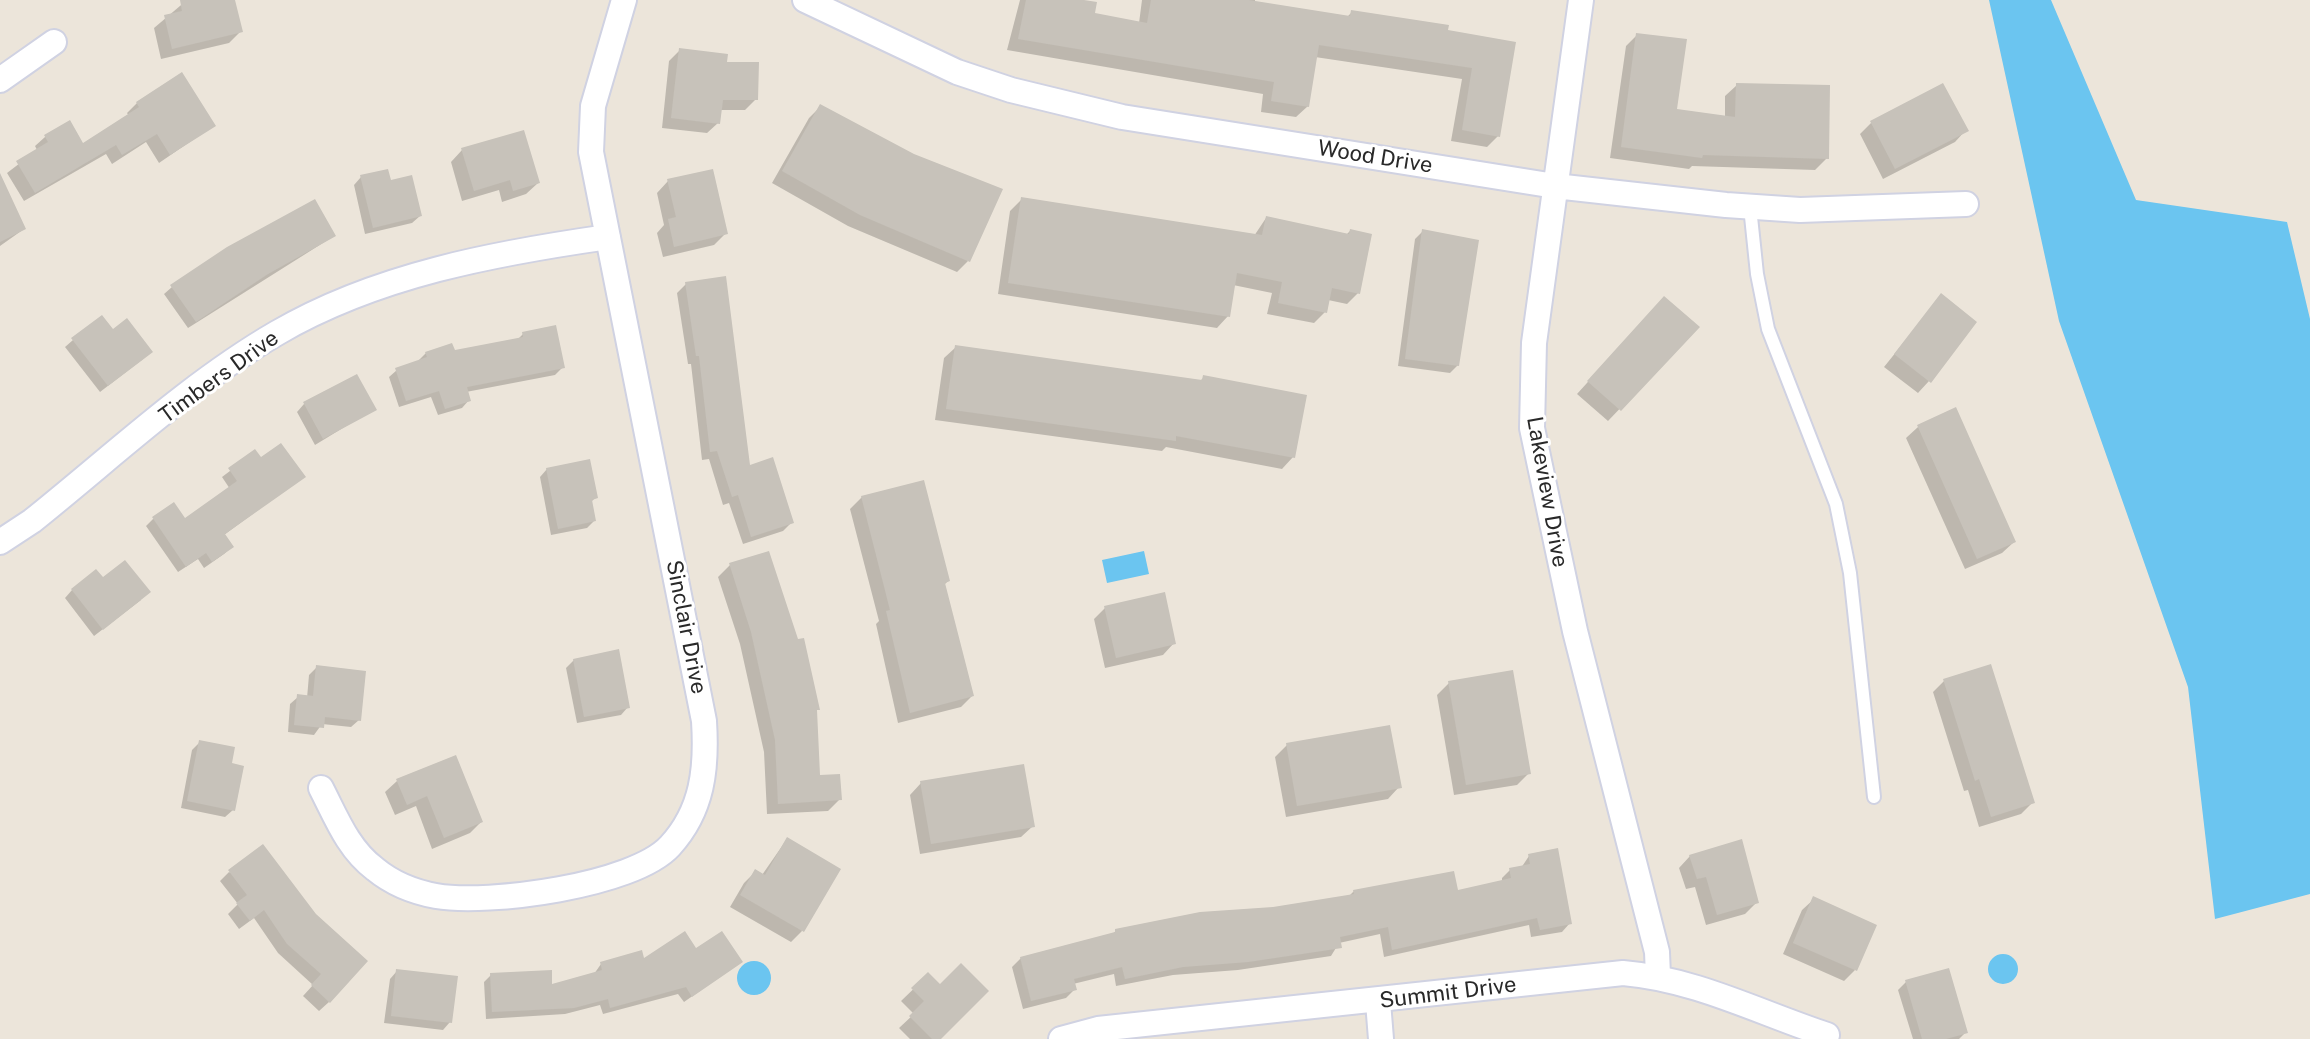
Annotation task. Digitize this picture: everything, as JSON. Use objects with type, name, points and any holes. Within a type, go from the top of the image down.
[{"type":"street","name":"Sinclair Drive","points":[[321,788],[347,839],[374,869],[403,885],[436,896],[487,898],[597,882],[646,865],[667,849],[685,829],[704,779],[704,721],[591,152],[591,128],[598,86],[624,0]]},
{"type":"street","name":"Wood Drive","points":[[805,0],[957,72],[1067,106],[1555,186],[1800,210],[1966,204]]},
{"type":"street","name":"Lakeview Drive","points":[[1581,0],[1534,343],[1532,428],[1568,602],[1657,952],[1658,976]]},
{"type":"street","points":[[0,80],[54,42]]},
{"type":"street","name":"Timbers Drive","points":[[0,542],[32,521],[229,365],[291,326],[369,291],[421,275],[608,237]]},
{"type":"street","name":"Summit Drive","points":[[1061,1039],[1098,1029],[1378,1002],[1601,975],[1658,976],[1827,1035]]},
{"type":"street","points":[[1378,1002],[1381,1039]]},
{"type":"lane","points":[[1750,207],[1757,274],[1768,329],[1836,504],[1850,573],[1874,797]]},
{"type":"water","points":[[1989,0],[2051,0],[2136,200],[2287,222],[2310,319],[2310,894],[2215,919],[2188,687],[2059,321]]},
{"type":"water","points":[[1144,551],[1149,574],[1107,583],[1102,560]]},
{"type":"water","points":[[2003,954],[2014,958],[2018,969],[2014,980],[2003,984],[1992,980],[1988,969],[1992,958]]},
{"type":"water","points":[[754,961],[766,966],[771,978],[766,990],[754,995],[742,990],[737,978],[742,966]]},
{"type":"building","points":[[180,0],[235,0],[243,32],[172,49],[164,15],[182,11]]},
{"type":"building","points":[[1026,0],[1097,2],[1095,13],[1147,23],[1151,0],[1249,0],[1350,16],[1351,10],[1449,25],[1448,30],[1516,42],[1500,137],[1462,130],[1472,68],[1319,45],[1309,107],[1271,101],[1274,82],[1018,39]]},
{"type":"building","points":[[1636,33],[1687,39],[1677,109],[1735,117],[1736,83],[1830,85],[1829,159],[1703,155],[1702,158],[1621,147]]},
{"type":"building","points":[[679,48],[728,54],[727,62],[759,62],[758,100],[723,100],[720,124],[671,118]]},
{"type":"building","points":[[182,72],[216,126],[170,155],[157,134],[122,155],[116,145],[35,193],[16,161],[48,142],[44,135],[70,120],[83,143],[139,107],[136,102]]},
{"type":"building","points":[[1943,83],[1969,131],[1895,169],[1870,121]]},
{"type":"building","points":[[820,104],[914,154],[1003,189],[970,262],[860,215],[782,171]]},
{"type":"building","points":[[524,130],[540,183],[513,191],[510,180],[474,191],[461,148]]},
{"type":"building","points":[[388,169],[391,180],[412,175],[422,216],[373,228],[360,175]]},
{"type":"building","points":[[713,169],[728,234],[674,247],[668,219],[676,217],[667,179]]},
{"type":"building","points":[[0,173],[26,229],[0,242]]},
{"type":"building","points":[[1021,197],[1262,235],[1266,216],[1349,234],[1350,229],[1372,234],[1360,294],[1332,288],[1327,313],[1278,303],[1282,282],[1237,273],[1230,317],[1008,283]]},
{"type":"building","points":[[315,199],[336,236],[268,274],[196,322],[170,285],[227,247]]},
{"type":"building","points":[[1422,229],[1479,240],[1459,366],[1405,359]]},
{"type":"building","points":[[726,276],[750,465],[773,457],[794,523],[751,537],[738,495],[732,497],[717,451],[710,452],[699,356],[696,356],[685,282]]},
{"type":"building","points":[[1941,293],[1977,322],[1931,383],[1894,354]]},
{"type":"building","points":[[1664,296],[1700,327],[1621,411],[1587,381]]},
{"type":"building","points":[[102,315],[113,329],[127,318],[153,352],[108,386],[71,338]]},
{"type":"building","points":[[556,325],[565,368],[467,387],[471,401],[445,409],[439,391],[406,401],[395,368],[427,357],[425,352],[452,343],[455,350],[523,337],[522,332]]},
{"type":"building","points":[[955,345],[1202,380],[1203,375],[1307,395],[1295,458],[1176,436],[1176,441],[946,409]]},
{"type":"building","points":[[357,374],[377,410],[323,439],[303,402]]},
{"type":"building","points":[[1956,407],[2016,542],[1977,559],[1917,425]]},
{"type":"building","points":[[281,443],[306,477],[225,534],[234,547],[212,562],[206,553],[186,567],[152,517],[174,502],[185,518],[237,481],[228,468],[255,449],[261,457]]},
{"type":"building","points":[[590,459],[598,498],[592,500],[596,521],[558,529],[546,468]]},
{"type":"building","points":[[924,480],[950,581],[945,583],[974,696],[910,713],[886,611],[890,610],[861,496]]},
{"type":"building","points":[[769,551],[798,639],[804,638],[820,710],[817,710],[820,775],[840,774],[842,800],[778,804],[775,740],[751,632],[729,563]]},
{"type":"building","points":[[125,560],[151,592],[103,630],[71,589],[96,569],[103,577]]},
{"type":"building","points":[[1165,592],[1176,644],[1116,658],[1104,606]]},
{"type":"building","points":[[619,649],[630,708],[584,717],[573,659]]},
{"type":"building","points":[[1991,664],[2035,803],[1991,817],[1979,779],[1975,781],[1943,679]]},
{"type":"building","points":[[316,665],[366,671],[361,721],[325,717],[324,728],[294,725],[297,694],[313,696]]},
{"type":"building","points":[[1513,670],[1531,774],[1466,785],[1448,681]]},
{"type":"building","points":[[1390,725],[1402,788],[1297,806],[1286,743]]},
{"type":"building","points":[[199,740],[235,747],[232,763],[244,766],[235,811],[187,801]]},
{"type":"building","points":[[456,755],[483,822],[444,838],[427,796],[407,805],[396,779]]},
{"type":"building","points":[[1024,764],[1035,827],[931,844],[920,781]]},
{"type":"building","points":[[787,837],[841,869],[804,932],[740,895],[755,869],[765,875]]},
{"type":"building","points":[[1742,839],[1759,903],[1717,915],[1706,877],[1697,879],[1689,855]]},
{"type":"building","points":[[263,844],[316,914],[368,961],[330,1003],[311,985],[321,974],[287,944],[264,910],[250,921],[236,903],[247,895],[228,870]]},
{"type":"building","points":[[1558,848],[1572,924],[1540,930],[1537,918],[1392,950],[1388,927],[1340,937],[1342,948],[1248,962],[1183,967],[1125,979],[1122,967],[1074,979],[1077,990],[1031,1001],[1020,957],[1115,932],[1115,929],[1200,912],[1273,907],[1354,894],[1353,890],[1454,871],[1458,890],[1511,878],[1509,868],[1530,864],[1528,854]]},
{"type":"building","points":[[1813,896],[1877,925],[1857,971],[1793,943]]},
{"type":"building","points":[[685,931],[696,948],[722,931],[743,962],[692,997],[686,987],[610,1008],[608,999],[574,1008],[492,1012],[490,973],[552,970],[552,984],[602,970],[600,962],[642,950],[644,958]]},
{"type":"building","points":[[961,963],[989,991],[941,1039],[932,1039],[909,1016],[924,1001],[911,988],[928,972],[940,984]]},
{"type":"building","points":[[1949,968],[1968,1033],[1946,1039],[1922,1039],[1905,980]]},
{"type":"building","points":[[396,969],[458,976],[452,1023],[391,1016]]}]
